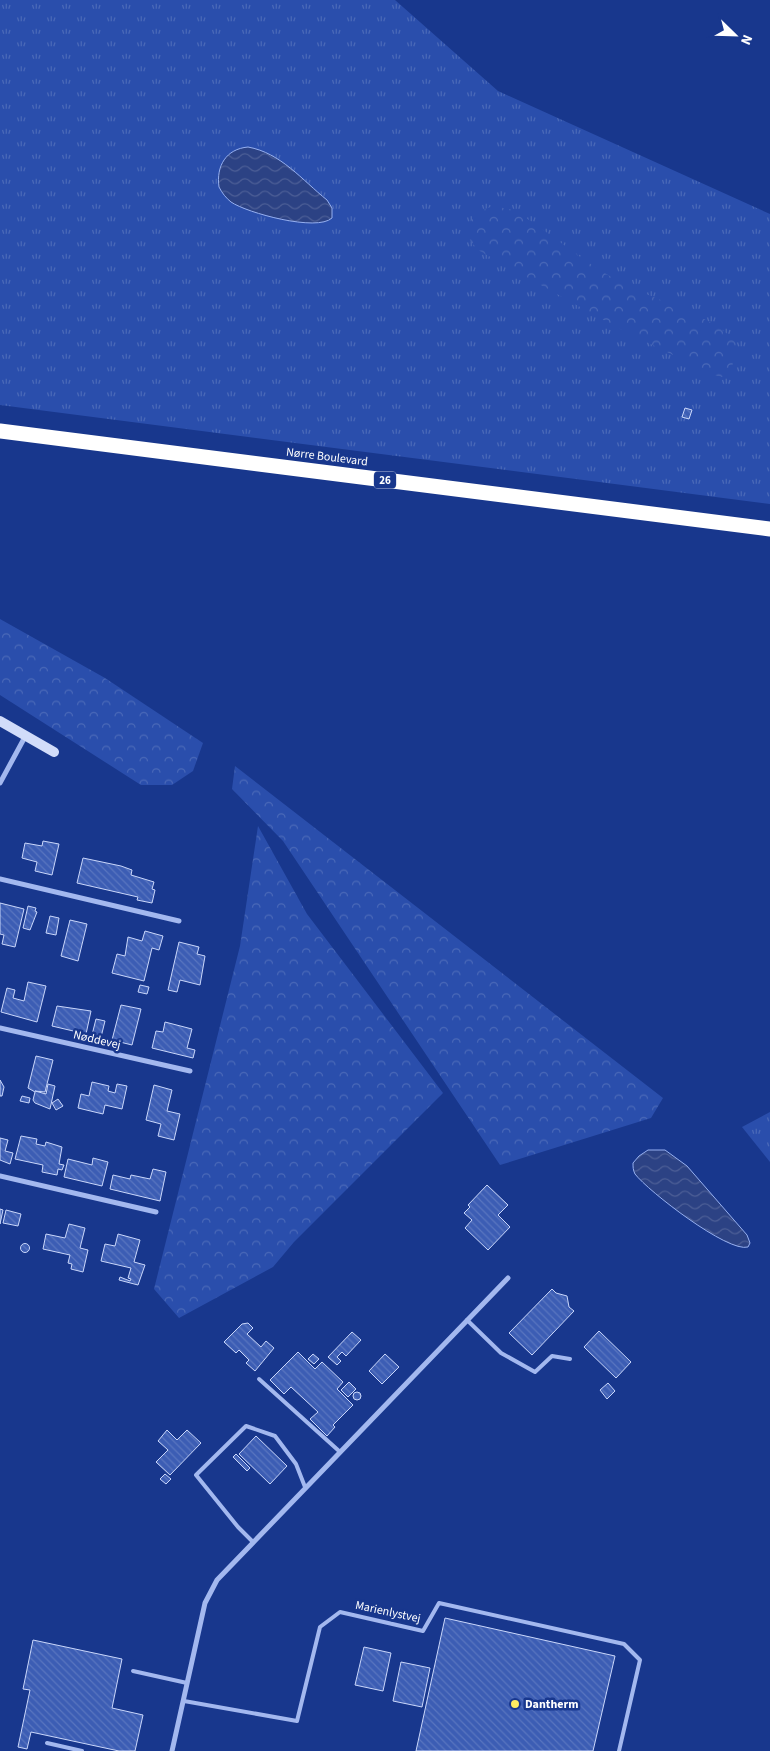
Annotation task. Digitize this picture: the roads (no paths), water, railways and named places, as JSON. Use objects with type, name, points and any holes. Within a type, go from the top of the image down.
[{"type":"highway","name":"Nørre Boulevard","points":[[0,431],[770,529]]},
{"type":"street","points":[[0,721],[54,752]]},
{"type":"street","points":[[0,783],[26,735]]},
{"type":"street","points":[[0,879],[178,921]]},
{"type":"street","name":"Nøddevej","points":[[0,1028],[190,1071]]},
{"type":"street","points":[[0,1176],[156,1212]]},
{"type":"street","points":[[172,1751],[205,1602],[217,1580],[508,1278]]},
{"type":"lane","points":[[467,1320],[500,1353],[536,1372],[552,1356],[570,1358]]},
{"type":"lane","points":[[259,1379],[340,1452]]},
{"type":"lane","points":[[253,1542],[238,1527],[196,1475],[246,1426],[275,1436],[296,1464],[305,1487]]},
{"type":"lane","name":"Marienlystvej","points":[[184,1701],[298,1721],[320,1627],[340,1612],[423,1631],[439,1604],[624,1644],[640,1660],[619,1751]]},
{"type":"lane","points":[[133,1671],[187,1683]]},
{"type":"lane","points":[[47,1743],[82,1751]]},
{"type":"water","points":[[248,147],[271,155],[300,176],[327,200],[332,208],[332,218],[324,222],[298,222],[266,216],[231,202],[219,187],[219,172],[228,155],[240,148]]},
{"type":"water","points":[[648,1150],[665,1150],[687,1166],[747,1235],[750,1243],[748,1247],[724,1241],[707,1231],[671,1206],[643,1182],[635,1174],[633,1163]]},
{"type":"place","name":"Dantherm","points":[[515,1704]]}]
